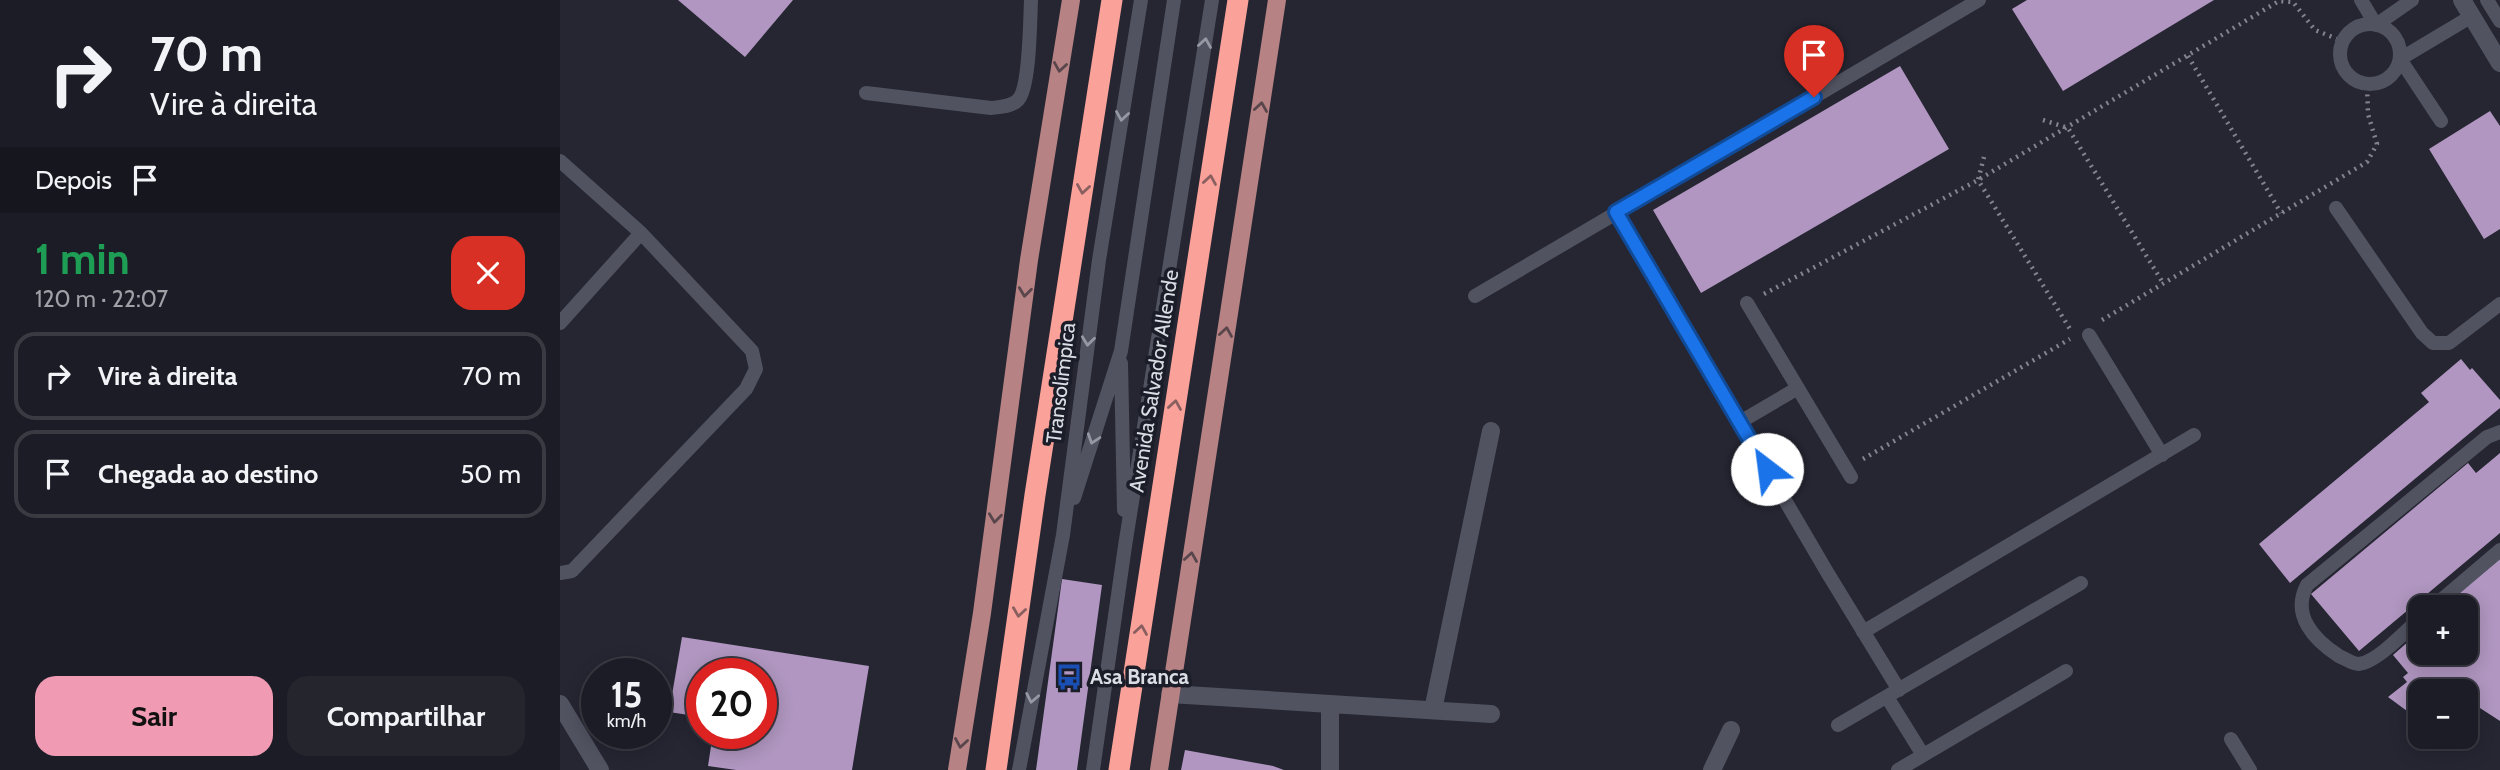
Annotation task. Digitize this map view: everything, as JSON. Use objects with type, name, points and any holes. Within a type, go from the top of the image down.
[{"type":"highway","points":[[996,770],[1035,495],[1112,0]]},
{"type":"highway","name":"Avenida Salvador Allende","points":[[1119,770],[1238,0]]},
{"type":"main road","points":[[957,770],[982,613],[1029,260],[1071,0]]},
{"type":"main road","points":[[1160,770],[1277,0]]},
{"type":"street","points":[[2462,0],[2500,63]]},
{"type":"street","points":[[1433,710],[1492,431]]},
{"type":"street","points":[[1170,694],[1491,714]]},
{"type":"street","points":[[560,704],[600,770]]},
{"type":"street","points":[[1330,704],[1330,770]]},
{"type":"street","points":[[1712,770],[1731,730]]},
{"type":"lane","points":[[866,93],[991,108],[1007,106],[1017,100],[1025,88],[1031,0]]},
{"type":"lane","name":"Transolímpica","points":[[1019,770],[1063,535],[1099,260],[1141,0]]},
{"type":"lane","points":[[1063,535],[1121,351],[1174,0]]},
{"type":"lane","points":[[1093,770],[1125,546],[1212,0]]},
{"type":"lane","points":[[1475,296],[1979,0]]},
{"type":"lane","points":[[2361,0],[2376,25]]},
{"type":"lane","points":[[2376,25],[2412,0]]},
{"type":"lane","points":[[2487,0],[2500,21]]},
{"type":"lane","points":[[2400,58],[2472,16]]},
{"type":"lane","points":[[2362,25],[2376,25],[2386,29],[2394,37],[2400,58],[2395,70],[2386,80],[2374,84],[2360,83],[2349,77],[2342,66],[2339,53],[2342,41],[2351,30],[2362,25]]},
{"type":"lane","points":[[2400,58],[2441,121]]},
{"type":"lane","points":[[560,160],[641,233],[751,351],[756,369],[746,389],[581,562],[572,571],[560,573]]},
{"type":"lane","points":[[2336,208],[2422,333],[2433,343],[2449,343],[2500,304]]},
{"type":"lane","points":[[1616,212],[1863,632],[1923,755]]},
{"type":"lane","points":[[560,323],[641,233]]},
{"type":"lane","points":[[1747,303],[1848,473]]},
{"type":"lane","points":[[2093,329],[2162,454]]},
{"type":"lane","points":[[1121,351],[1125,546]]},
{"type":"lane","points":[[1740,422],[1798,388]]},
{"type":"lane","points":[[2408,628],[2372,660],[2360,664],[2351,663],[2329,650],[2311,633],[2301,614],[2301,597],[2307,585],[2487,438],[2500,432]]},
{"type":"lane","points":[[1863,632],[2194,435]]},
{"type":"lane","points":[[2447,595],[2500,550]]},
{"type":"lane","points":[[1838,725],[2081,583]]},
{"type":"lane","points":[[1898,770],[2066,671]]},
{"type":"lane","points":[[2231,739],[2250,770]]},
{"type":"path","points":[[1747,303],[1978,180],[2279,1],[2293,2],[2315,30],[2342,41]]},
{"type":"path","points":[[2188,56],[2281,213]]},
{"type":"path","points":[[2093,329],[2367,162],[2377,144],[2368,114],[2367,84]]},
{"type":"path","points":[[2043,120],[2068,128],[2163,284]]},
{"type":"path","points":[[1848,473],[2074,337],[1978,180],[1984,157]]},
{"type":"building","points":[[678,0],[793,0],[745,57]]},
{"type":"building","points":[[2027,0],[2214,0],[2063,91],[2012,9]]},
{"type":"building","points":[[1900,66],[1949,149],[1701,293],[1653,210]]},
{"type":"building","points":[[2490,111],[2500,126],[2500,229],[2484,239],[2429,149]]},
{"type":"building","points":[[2461,359],[2500,400],[2500,408],[2290,583],[2259,544],[2429,402],[2421,393]]},
{"type":"building","points":[[2500,453],[2500,533],[2426,595],[2408,595],[2408,610],[2359,651],[2311,594],[2468,463],[2476,473]]},
{"type":"building","points":[[2500,559],[2500,721],[2478,707],[2478,679],[2408,679],[2407,711],[2388,697],[2407,682],[2403,677],[2408,673],[2393,655],[2408,642],[2408,665],[2478,665],[2478,595],[2456,595]]},
{"type":"building","name":"Asa Branca","points":[[1062,579],[1102,585],[1077,770],[1036,770]]},
{"type":"building","points":[[682,637],[869,666],[852,770],[736,770],[708,766],[711,749],[777,749],[777,658],[686,658],[686,715],[672,712],[672,695]]},
{"type":"building","points":[[1185,750],[1273,766],[1284,770],[1181,770]]},
{"type":"place","name":"Asa Branca","points":[[1069,677]]},
{"type":"route","points":[[1767,469],[1616,212],[1814,97]]}]
